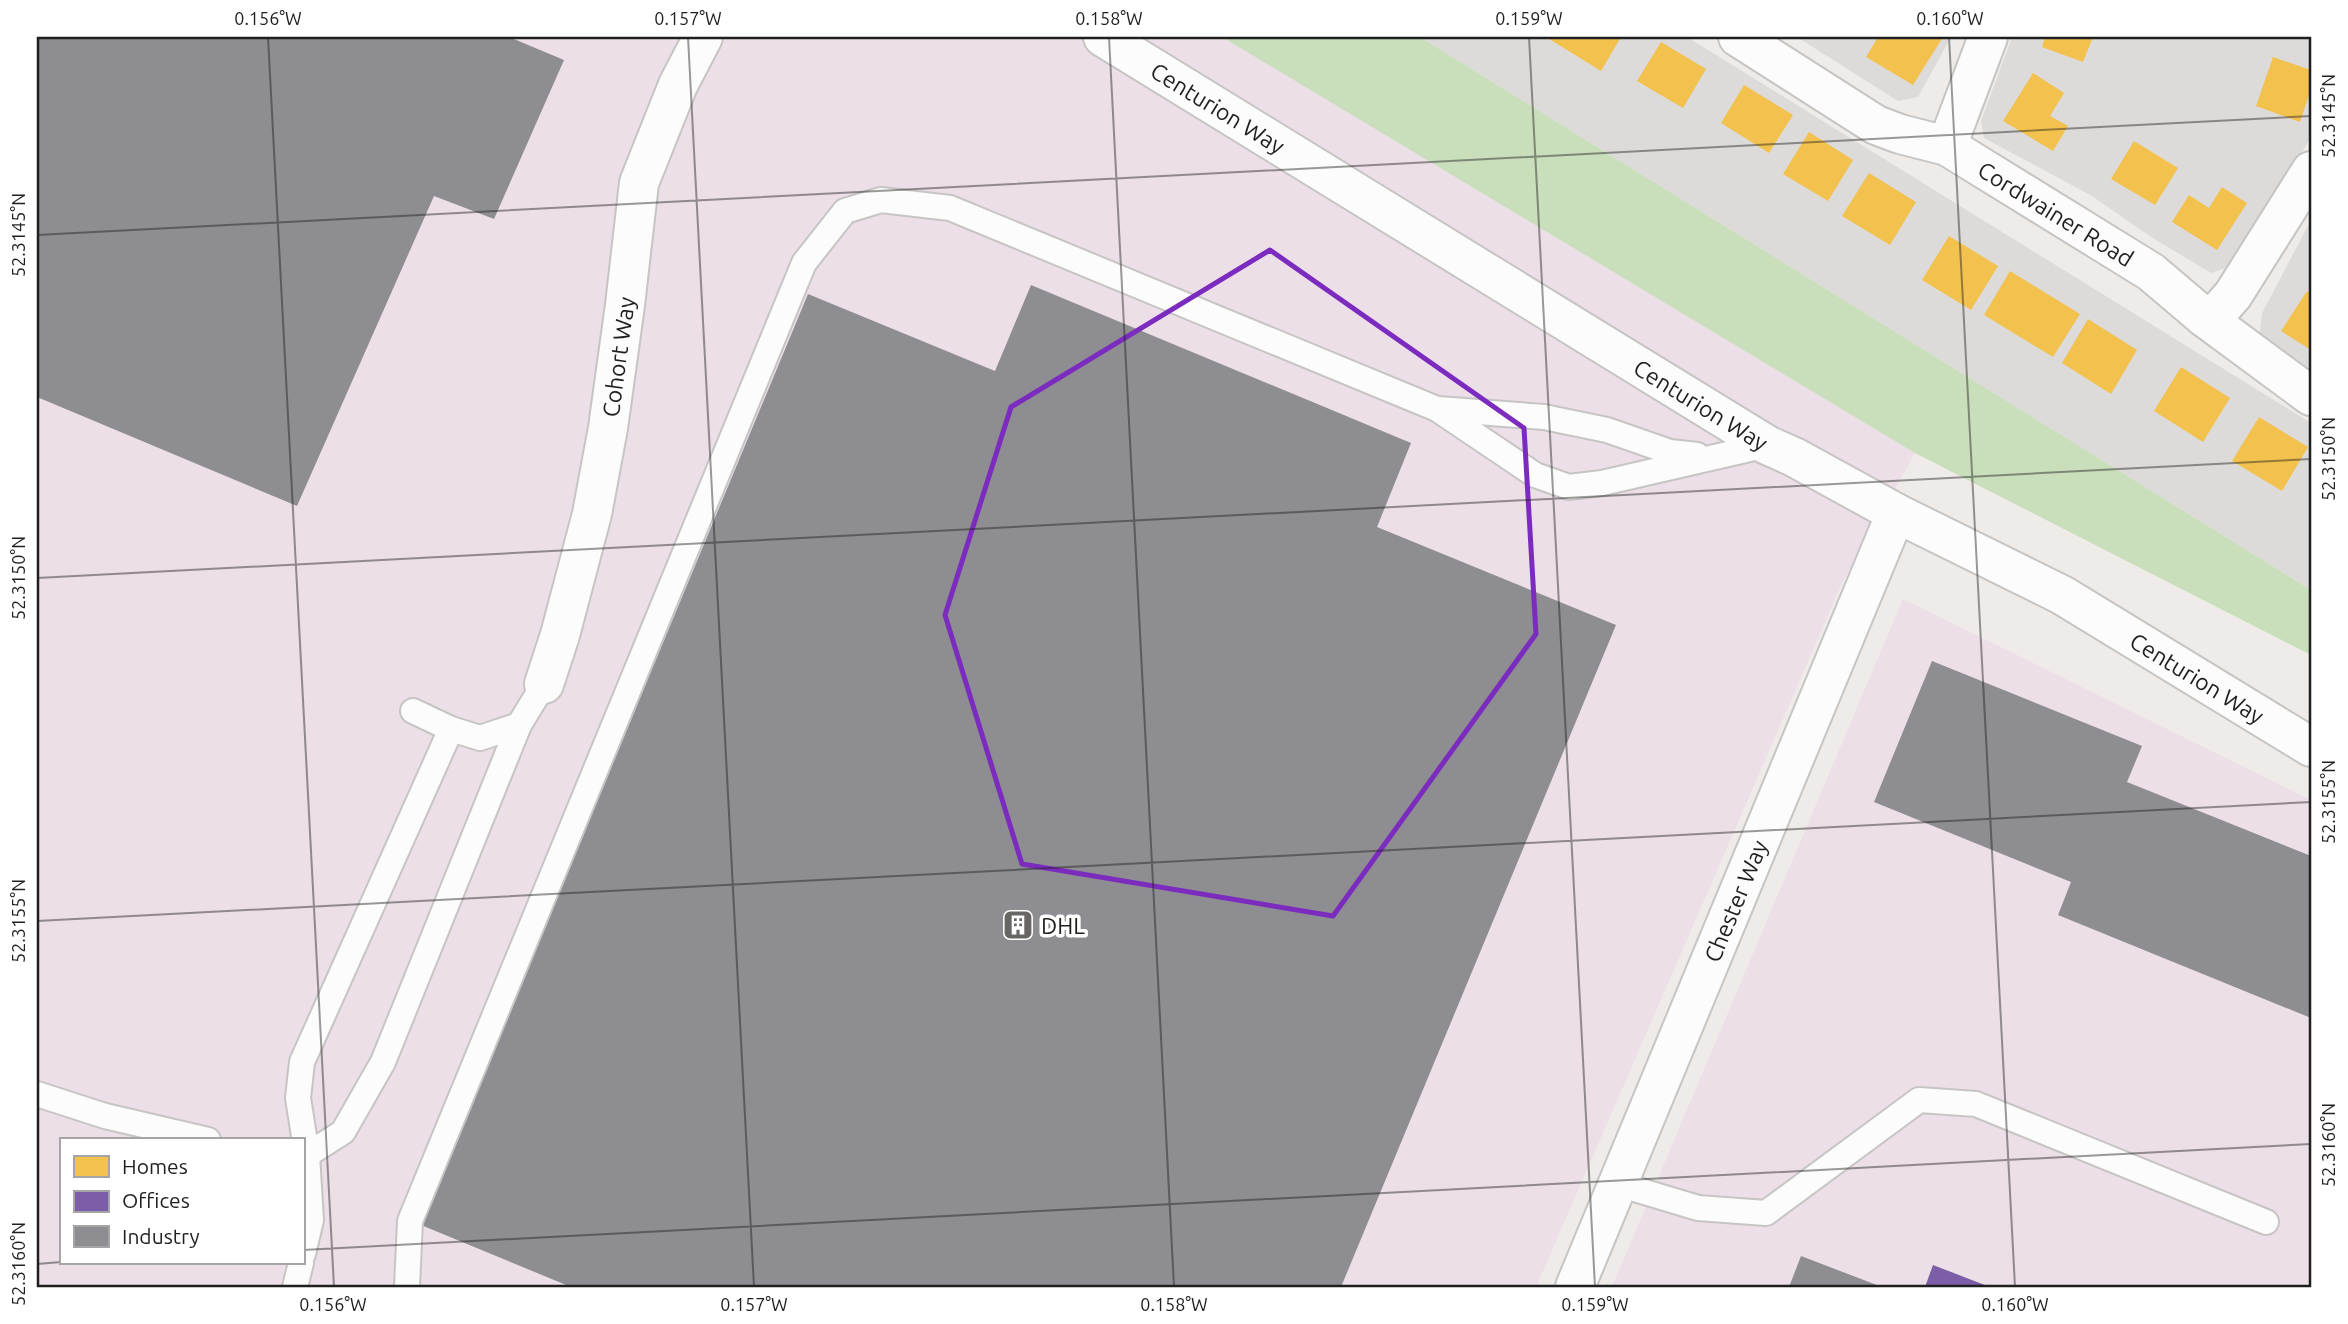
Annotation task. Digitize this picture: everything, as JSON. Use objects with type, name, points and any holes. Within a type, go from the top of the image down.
[{"type":"street","name":"Cohort Way","points":[[544,684],[592,514],[608,428],[639,183],[678,85],[703,37]]},
{"type":"street","name":"Centurion Way","points":[[1103,37],[1767,445],[1896,513],[2062,595],[2311,747]]},
{"type":"street","name":"Cordwainer Road","points":[[1738,37],[1876,125],[1947,146],[2151,272],[2204,317],[2311,396]]},
{"type":"street","points":[[1947,146],[1988,37]]},
{"type":"street","points":[[2204,317],[2217,313],[2233,295],[2311,171]]},
{"type":"street","name":"Chester Way","points":[[1575,1287],[1896,513]]},
{"type":"lane","points":[[408,1287],[410,1221],[804,262],[845,211],[881,200],[950,208],[1437,409],[1535,475],[1570,487],[1602,484],[1767,445]]},
{"type":"lane","points":[[1437,409],[1544,417],[1607,430],[1670,452],[1715,457]]},
{"type":"lane","points":[[304,1250],[311,1220],[305,1155],[344,1132],[383,1062],[519,725],[544,684]]},
{"type":"lane","points":[[413,711],[451,729],[480,738],[519,725]]},
{"type":"lane","points":[[303,1138],[298,1098],[302,1062],[451,729]]},
{"type":"lane","points":[[37,1094],[105,1116],[199,1138]]},
{"type":"lane","points":[[1618,1184],[1698,1208],[1766,1213],[1919,1100],[1976,1104],[2266,1222]]},
{"type":"lane","points":[[295,1287],[301,1264]]},
{"type":"highlighted area","points":[[1270,250],[1524,428],[1536,634],[1333,916],[1022,864],[945,615],[1011,407]]},
{"type":"shaded area","points":[[37,37],[1222,37],[1915,453],[1842,583],[1536,1287],[37,1287]]},
{"type":"shaded area","points":[[1420,37],[1687,37],[2311,423],[2311,590]]},
{"type":"shaded area","points":[[1797,37],[1951,37],[1918,97],[1898,101]]},
{"type":"shaded area","points":[[2012,37],[2311,37],[2311,137],[2232,266],[2211,273],[2151,237],[2092,196],[1984,138],[1981,121]]},
{"type":"shaded area","points":[[2311,220],[2311,370],[2259,338],[2262,313]]},
{"type":"shaded area","points":[[1903,599],[2311,800],[2311,1287],[1612,1287]]},
{"type":"green space","points":[[1222,37],[1420,37],[2311,590],[2311,655],[1915,453]]},
{"type":"building: Homes","points":[[1546,37],[1621,37],[1601,71]]},
{"type":"building: Homes","points":[[1878,37],[1943,37],[1913,85],[1866,57]]},
{"type":"building: Homes","points":[[2045,37],[2093,37],[2083,62],[2042,47]]},
{"type":"building: Homes","points":[[1661,42],[1706,69],[1683,108],[1637,81]]},
{"type":"building: Homes","points":[[2273,57],[2311,70],[2311,89],[2300,122],[2256,106]]},
{"type":"building: Homes","points":[[2033,73],[2064,93],[2050,116],[2068,126],[2053,151],[2003,121]]},
{"type":"building: Homes","points":[[1744,85],[1793,115],[1769,153],[1721,123]]},
{"type":"building: Homes","points":[[1809,132],[1853,160],[1828,201],[1783,174]]},
{"type":"building: Homes","points":[[2134,141],[2178,168],[2155,205],[2111,179]]},
{"type":"building: Homes","points":[[1869,173],[1916,202],[1890,245],[1842,216]]},
{"type":"building: Homes","points":[[2222,187],[2247,203],[2217,250],[2172,222],[2189,195],[2209,208]]},
{"type":"building: Homes","points":[[1949,236],[1998,266],[1971,310],[1922,280]]},
{"type":"building: Homes","points":[[2010,271],[2080,314],[2053,357],[1984,315]]},
{"type":"building: Homes","points":[[2307,291],[2311,294],[2311,350],[2281,331]]},
{"type":"building: Homes","points":[[2088,319],[2137,350],[2111,394],[2062,363]]},
{"type":"building: Homes","points":[[2181,367],[2230,398],[2203,442],[2154,411]]},
{"type":"building: Homes","points":[[2259,417],[2308,447],[2282,491],[2232,461]]},
{"type":"building: Offices","points":[[1933,1265],[1990,1287],[1925,1287]]},
{"type":"building: Industry","points":[[37,37],[509,37],[564,60],[494,219],[434,196],[297,506],[37,397]]},
{"type":"building: Industry","name":"DHL","points":[[1031,285],[1411,443],[1377,527],[1616,625],[1341,1287],[571,1287],[421,1225],[808,294],[995,371]]},
{"type":"building: Industry","points":[[1932,661],[2142,746],[2127,782],[2311,856],[2311,1018],[2058,915],[2071,882],[1874,802]]},
{"type":"building: Industry","points":[[1801,1256],[1882,1287],[1789,1287]]},
{"type":"place","name":"DHL","points":[[1018,925]]}]
